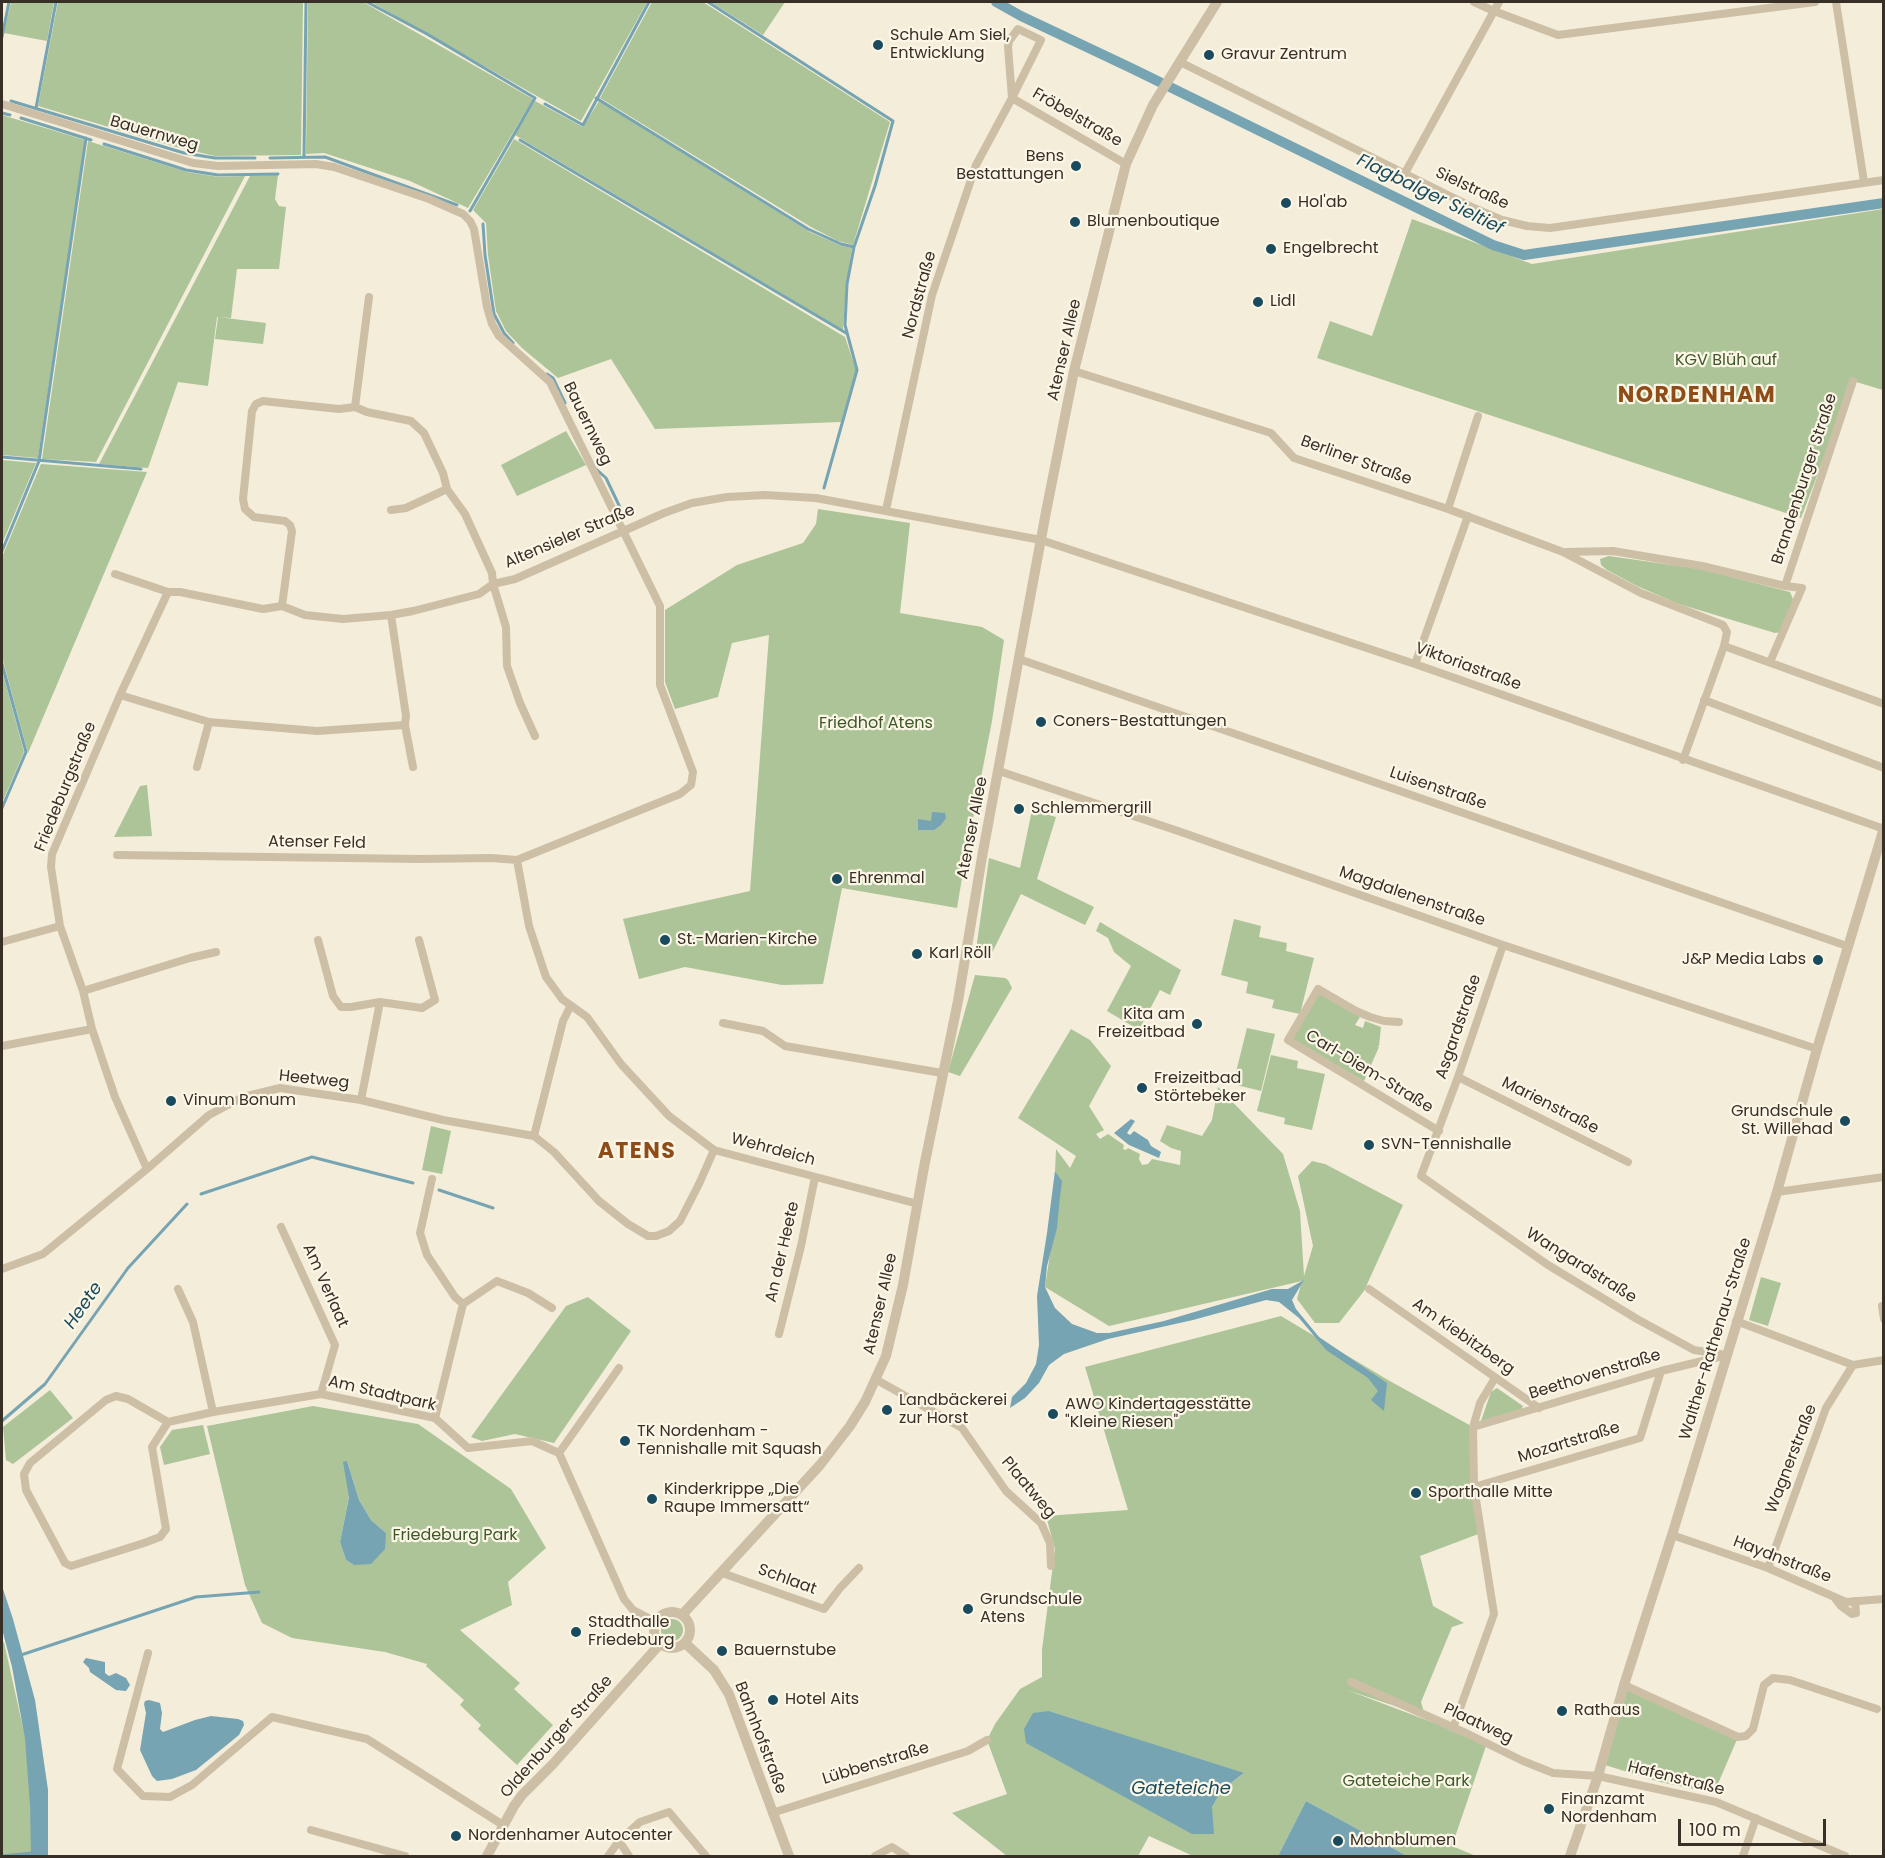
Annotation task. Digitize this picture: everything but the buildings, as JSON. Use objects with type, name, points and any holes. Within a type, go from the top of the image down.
[{"type":"street","name":"Atenser Allee","points":[[682,1616],[820,1466],[850,1426],[877,1380],[886,1356],[960,990],[982,857],[1074,371],[1126,164],[1158,96],[1217,2]]},
{"type":"street","points":[[1474,2],[1558,35],[1815,2]]},
{"type":"street","points":[[1405,173],[1499,2]]},
{"type":"street","points":[[1836,2],[1864,182]]},
{"type":"street","name":"Nordstraße","points":[[886,510],[932,295],[976,165],[1012,98],[1041,40],[1018,29],[1009,40],[1008,47],[1012,98]]},
{"type":"street","name":"Sielstraße","points":[[1180,62],[1474,208],[1502,220],[1527,226],[1550,228],[1884,180]]},
{"type":"street","name":"Fröbelstraße","points":[[1012,98],[1126,164]]},
{"type":"street","name":"Bauernweg","points":[[2,105],[193,162],[218,166],[316,164],[334,166],[429,199],[463,214],[470,221],[474,229],[492,324],[499,336],[550,382],[660,606],[660,685],[693,772],[691,785],[680,794],[517,860]]},
{"type":"street","points":[[355,407],[369,297]]},
{"type":"street","name":"Berliner Straße","points":[[1074,371],[1271,433],[1293,458],[1448,509],[1563,552],[1641,593],[1723,625],[1727,632],[1724,646]]},
{"type":"street","name":"Brandenburger Straße","points":[[1785,586],[1853,381]]},
{"type":"street","points":[[282,606],[292,531],[290,525],[285,521],[254,517],[245,509],[243,500],[252,411],[256,404],[263,401],[339,409],[355,407],[367,412],[411,421],[424,433],[443,473],[447,489],[465,514],[492,573],[506,627],[507,666],[534,736]]},
{"type":"street","points":[[1448,509],[1478,416]]},
{"type":"street","points":[[391,510],[406,508],[447,489]]},
{"type":"street","name":"Altensieler Straße","points":[[115,574],[168,592],[180,592],[263,609],[282,606],[305,615],[343,619],[390,615],[479,594],[493,584],[515,579],[664,513],[682,506],[727,496],[765,495],[816,498],[1041,540]]},
{"type":"street","points":[[1414,664],[1468,516]]},
{"type":"street","name":"Viktoriastraße","points":[[1041,540],[1414,664],[1883,829]]},
{"type":"street","name":"Berliner Straße","points":[[1563,552],[1613,551],[1702,566],[1785,586]]},
{"type":"street","points":[[1770,662],[1802,588],[1785,586]]},
{"type":"street","name":"Friedeburgstraße","points":[[147,1169],[115,1098],[92,1029],[83,991],[60,926],[51,867],[52,854],[120,695],[168,592]]},
{"type":"street","points":[[390,615],[413,766]]},
{"type":"street","points":[[1683,760],[1724,646],[1884,704]]},
{"type":"street","name":"Luisenstraße","points":[[1019,659],[1847,946]]},
{"type":"street","points":[[120,695],[209,722],[317,731],[405,724]]},
{"type":"street","points":[[1704,700],[1884,768]]},
{"type":"street","points":[[197,767],[209,722]]},
{"type":"street","name":"Magdalenenstraße","points":[[999,771],[1503,945],[1817,1049]]},
{"type":"street","name":"Walther-Rathenau-Straße","points":[[1570,1857],[1598,1776],[1624,1684],[1672,1535],[1883,829]]},
{"type":"street","name":"Atenser Feld","points":[[117,855],[517,860]]},
{"type":"street","points":[[517,860],[529,926],[546,977],[570,1007],[563,1021],[534,1137],[554,1152],[599,1201],[628,1224],[648,1236],[656,1236],[669,1231],[680,1221],[714,1150]]},
{"type":"street","points":[[2,942],[60,926]]},
{"type":"street","points":[[318,940],[333,996],[341,1006],[351,1007],[380,1002],[423,1008],[435,1000],[419,940]]},
{"type":"street","name":"Asgardstraße","points":[[1428,1183],[1420,1176],[1458,1077],[1503,945]]},
{"type":"street","points":[[83,991],[216,952]]},
{"type":"street","name":"Carl-Diem-Straße","points":[[1399,1022],[1370,1017],[1318,989],[1288,1040],[1438,1131]]},
{"type":"street","points":[[361,1100],[380,1002]]},
{"type":"street","name":"Wehrdeich","points":[[570,1007],[587,1017],[621,1064],[669,1116],[714,1150],[918,1203]]},
{"type":"street","points":[[723,1023],[763,1031],[785,1046],[942,1073]]},
{"type":"street","points":[[2,1046],[92,1029]]},
{"type":"street","name":"Marienstraße","points":[[1458,1077],[1628,1162]]},
{"type":"street","name":"Heetweg","points":[[2,1269],[43,1254],[209,1115],[243,1097],[280,1088],[361,1100],[443,1120],[534,1137]]},
{"type":"street","name":"An der Heete","points":[[779,1334],[815,1177]]},
{"type":"street","points":[[1776,1192],[1884,1177]]},
{"type":"street","points":[[432,1179],[420,1233],[427,1255],[455,1298],[463,1304]]},
{"type":"street","name":"Wangardstraße","points":[[1428,1183],[1548,1264],[1637,1319],[1694,1350],[1726,1355]]},
{"type":"street","name":"Am Verlaat","points":[[281,1227],[335,1345],[321,1394]]},
{"type":"street","points":[[435,1418],[463,1304],[497,1281],[528,1293],[552,1308]]},
{"type":"street","points":[[178,1289],[193,1322],[213,1412]]},
{"type":"street","name":"Am Kiebitzberg","points":[[1369,1289],[1539,1408]]},
{"type":"street","points":[[1882,1306],[1884,1319]]},
{"type":"street","points":[[1736,1322],[1853,1365],[1884,1360]]},
{"type":"street","name":"Beethovenstraße","points":[[1473,1427],[1661,1371],[1726,1355]]},
{"type":"street","name":"Wagnerstraße","points":[[1768,1568],[1826,1408],[1853,1365]]},
{"type":"street","points":[[619,1368],[559,1453],[624,1599],[633,1610],[656,1622]]},
{"type":"street","name":"Mozartstraße","points":[[1474,1487],[1640,1438],[1661,1371]]},
{"type":"street","points":[[1453,1728],[1494,1614],[1474,1487],[1473,1427],[1480,1403],[1495,1378]]},
{"type":"street","name":"Plaatweg","points":[[877,1380],[962,1428],[1006,1491],[1041,1523],[1050,1543],[1051,1566]]},
{"type":"street","name":"Am Stadtpark","points":[[168,1422],[321,1394],[435,1418],[468,1448],[532,1441],[559,1453]]},
{"type":"street","points":[[116,1396],[128,1399],[168,1422],[152,1447],[166,1529],[160,1537],[144,1543],[71,1566],[65,1563],[26,1490],[24,1474],[30,1463],[106,1400],[116,1396]]},
{"type":"street","name":"Haydnstraße","points":[[1672,1535],[1768,1568],[1846,1602],[1884,1599]]},
{"type":"street","name":"Schlaat","points":[[722,1573],[824,1609],[859,1568]]},
{"type":"street","points":[[1834,1596],[1840,1606],[1852,1614],[1856,1613],[1856,1601]]},
{"type":"street","points":[[669,1612],[682,1616],[688,1621],[690,1627],[685,1643],[673,1648],[660,1644],[654,1634],[656,1622],[669,1612]]},
{"type":"street","name":"Bahnhofstraße","points":[[685,1643],[703,1658],[722,1679],[789,1857]]},
{"type":"street","name":"Oldenburger Straße","points":[[487,1857],[522,1795],[553,1764],[660,1644]]},
{"type":"street","points":[[148,1653],[117,1770],[143,1796],[170,1797],[192,1785],[272,1717],[367,1739],[503,1825]]},
{"type":"street","points":[[1624,1684],[1738,1737],[1746,1736],[1753,1729],[1764,1685],[1773,1678],[1790,1680],[1877,1709]]},
{"type":"street","name":"Plaatweg","points":[[1351,1682],[1553,1773],[1598,1776]]},
{"type":"street","name":"Lübbenstraße","points":[[772,1813],[968,1752],[987,1740]]},
{"type":"street","name":"Hafenstraße","points":[[1598,1776],[1716,1802],[1845,1857]]},
{"type":"street","points":[[608,1857],[620,1841],[640,1822],[669,1812],[706,1857]]},
{"type":"street","points":[[1743,1857],[1756,1818]]},
{"type":"street","points":[[310,1830],[405,1857]]},
{"type":"street","points":[[620,1841],[629,1857]]},
{"type":"street","points":[[875,1857],[892,1847],[906,1857]]},
{"type":"green space","points":[[11,2],[54,2],[47,41],[4,33]]},
{"type":"green space","points":[[58,2],[303,2],[301,155],[215,156],[176,147],[38,106]]},
{"type":"green space","points":[[308,2],[363,2],[533,99],[468,208],[410,181],[324,153],[306,154]]},
{"type":"green space","points":[[371,2],[647,2],[581,121]]},
{"type":"green space","points":[[652,2],[703,2],[890,122],[853,245],[838,241],[811,227],[600,98]]},
{"type":"green space","points":[[711,2],[785,2],[763,35]]},
{"type":"green space","points":[[535,101],[583,127],[599,101],[810,232],[852,248],[846,286],[843,330],[515,135]]},
{"type":"green space","points":[[2,115],[85,140],[38,458],[2,455]]},
{"type":"green space","points":[[514,139],[845,337],[856,370],[841,422],[655,429],[611,359],[558,378],[522,348],[506,331],[496,311],[486,223],[473,210]]},
{"type":"green space","points":[[88,141],[187,172],[219,177],[245,176],[96,462],[42,459]]},
{"type":"green space","points":[[278,175],[275,199],[279,206],[286,207],[279,269],[237,269],[231,318],[217,317],[208,386],[178,382],[148,468],[99,464],[250,176]]},
{"type":"green space","name":"KGV Blüh auf","points":[[1883,209],[1883,390],[1853,381],[1801,518],[1317,358],[1330,321],[1372,336],[1412,219],[1532,264]]},
{"type":"green space","points":[[218,317],[266,323],[263,344],[215,339]]},
{"type":"green space","points":[[566,431],[586,465],[517,496],[501,465]]},
{"type":"green space","points":[[2,460],[36,463],[2,544]]},
{"type":"green space","points":[[41,464],[147,472],[28,753],[2,657],[2,557]]},
{"type":"green space","name":"Friedhof Atens","points":[[818,509],[910,523],[900,613],[982,627],[1004,640],[992,721],[957,908],[842,888],[823,984],[782,985],[685,967],[639,979],[623,919],[750,891],[769,635],[732,643],[718,697],[675,709],[665,682],[665,610],[737,565],[803,543],[816,524]]},
{"type":"green space","points":[[1609,556],[1700,569],[1790,592],[1793,599],[1781,632],[1775,633],[1679,604],[1637,586],[1601,565],[1600,559]]},
{"type":"green space","points":[[2,670],[24,752],[2,803]]},
{"type":"green space","points":[[147,785],[152,836],[114,837],[140,786]]},
{"type":"green space","points":[[1032,810],[1056,817],[1037,879],[1094,907],[1085,925],[1021,894],[991,955],[976,950],[989,858],[1020,868]]},
{"type":"green space","points":[[1234,919],[1261,926],[1259,937],[1287,943],[1286,951],[1314,958],[1300,1014],[1272,1008],[1274,1000],[1246,993],[1248,982],[1221,975]]},
{"type":"green space","points":[[1100,922],[1181,970],[1170,995],[1160,990],[1139,1030],[1107,1011],[1131,966],[1114,952],[1108,938],[1096,931]]},
{"type":"green space","points":[[975,975],[1005,978],[1012,988],[960,1076],[948,1072]]},
{"type":"green space","points":[[1318,992],[1360,1017],[1355,1025],[1363,1028],[1365,1021],[1381,1027],[1379,1046],[1377,1046],[1379,1047],[1364,1081],[1291,1039]]},
{"type":"green space","points":[[1247,1028],[1275,1034],[1261,1091],[1233,1084]]},
{"type":"green space","points":[[1071,1029],[1090,1040],[1111,1066],[1089,1106],[1104,1130],[1096,1134],[1100,1139],[1108,1134],[1124,1145],[1123,1149],[1128,1148],[1140,1154],[1139,1159],[1142,1165],[1148,1164],[1152,1159],[1180,1165],[1181,1151],[1160,1141],[1167,1125],[1202,1136],[1212,1120],[1218,1087],[1283,1154],[1300,1211],[1304,1276],[1313,1246],[1298,1176],[1312,1161],[1325,1164],[1403,1205],[1364,1291],[1339,1323],[1315,1323],[1297,1299],[1302,1281],[1109,1326],[1045,1287],[1061,1181],[1055,1171],[1056,1149],[1070,1168],[1076,1156],[1018,1118]]},
{"type":"green space","points":[[1271,1055],[1298,1061],[1297,1068],[1325,1074],[1312,1130],[1284,1124],[1285,1118],[1257,1111]]},
{"type":"green space","points":[[431,1126],[451,1131],[442,1174],[422,1170]]},
{"type":"green space","points":[[1761,1277],[1781,1283],[1768,1326],[1749,1320]]},
{"type":"green space","points":[[588,1297],[631,1331],[554,1443],[515,1434],[482,1441],[471,1437],[566,1306]]},
{"type":"green space","name":"Gateteiche Park","points":[[1281,1316],[1388,1380],[1473,1427],[1481,1533],[1420,1556],[1433,1606],[1464,1623],[1452,1627],[1421,1702],[1425,1716],[1347,1690],[1487,1743],[1452,1846],[1476,1856],[1407,1856],[1306,1801],[1278,1856],[1193,1856],[1149,1836],[1138,1856],[1007,1856],[952,1813],[1007,1794],[987,1740],[995,1724],[1020,1689],[1042,1677],[1042,1650],[1055,1549],[1046,1516],[1128,1510],[1085,1367]],"holes":[[[1049,1711],[1243,1774],[1222,1790],[1212,1807]]]},
{"type":"green space","points":[[1497,1388],[1523,1406],[1521,1410],[1481,1421],[1491,1392]]},
{"type":"green space","points":[[50,1390],[73,1418],[13,1464],[6,1460],[3,1427]]},
{"type":"green space","name":"Friedeburg Park","points":[[313,1406],[418,1424],[511,1489],[546,1548],[508,1582],[512,1605],[460,1630],[520,1683],[514,1689],[553,1725],[517,1765],[478,1729],[481,1725],[460,1705],[464,1700],[426,1666],[427,1664],[385,1652],[292,1638],[262,1623],[245,1585],[207,1426]],"holes":[[[347,1461],[359,1500],[371,1520],[386,1533],[354,1565],[346,1560],[340,1542],[349,1496]]]},
{"type":"green space","points":[[203,1425],[210,1454],[164,1465],[160,1447],[172,1430]]},
{"type":"green space","points":[[668,1619],[676,1619],[683,1626],[683,1634],[676,1641],[668,1641],[661,1634],[661,1626]]},
{"type":"green space","points":[[4,1642],[29,1755],[32,1856],[2,1856],[2,1643]]},
{"type":"green space","points":[[1626,1687],[1738,1737],[1714,1793],[1660,1782],[1605,1765]]},
{"type":"water","points":[[932,812],[945,813],[946,818],[934,830],[918,830],[918,819],[931,821]]},
{"type":"water","points":[[1131,1119],[1135,1121],[1127,1133],[1130,1135],[1134,1131],[1148,1140],[1151,1146],[1161,1152],[1159,1158],[1129,1145],[1114,1133]]},
{"type":"water","points":[[1055,1171],[1062,1181],[1057,1228],[1047,1266],[1045,1287],[1055,1308],[1072,1324],[1097,1333],[1109,1333],[1164,1321],[1272,1289],[1288,1289],[1304,1280],[1292,1300],[1296,1309],[1319,1337],[1387,1383],[1384,1411],[1371,1400],[1378,1391],[1368,1378],[1326,1350],[1299,1318],[1279,1302],[1266,1300],[1193,1320],[1108,1339],[1064,1354],[1049,1365],[1039,1383],[1025,1398],[1010,1408],[1012,1397],[1026,1383],[1036,1364],[1039,1345],[1037,1296]]},
{"type":"water","points":[[347,1461],[359,1500],[371,1520],[386,1533],[385,1549],[371,1564],[354,1565],[346,1560],[340,1542],[349,1497],[343,1462]]},
{"type":"water","points":[[2,1586],[35,1700],[48,1790],[48,1856],[31,1856],[25,1739],[12,1667],[2,1629]]},
{"type":"water","points":[[86,1658],[105,1662],[105,1673],[109,1676],[116,1673],[126,1678],[130,1685],[126,1691],[116,1690],[90,1672],[83,1662]]},
{"type":"water","points":[[149,1700],[160,1703],[162,1713],[160,1729],[163,1732],[211,1716],[238,1719],[243,1721],[244,1725],[239,1735],[196,1770],[172,1779],[157,1781],[152,1776],[140,1750],[146,1713],[144,1704]]},
{"type":"water","name":"Gateteiche","points":[[1049,1711],[1244,1773],[1222,1790],[1212,1807],[1214,1834],[1192,1834],[1026,1743],[1024,1729],[1033,1713]]},
{"type":"water","points":[[1306,1801],[1407,1856],[1278,1856]]},
{"type":"waterway","points":[[2,37],[9,2]]},
{"type":"waterway","points":[[36,108],[56,2]]},
{"type":"waterway","points":[[304,157],[306,2]]},
{"type":"waterway","points":[[367,2],[427,34],[535,98],[470,211]]},
{"type":"waterway","points":[[545,104],[583,125],[649,2]]},
{"type":"waterway","points":[[708,2],[893,121],[875,186],[854,247],[847,284],[845,325],[857,370],[824,488]]},
{"type":"waterway","name":"Flagbalger Sieltief","points":[[996,2],[1493,245],[1524,255],[1884,203]]},
{"type":"waterway","points":[[596,98],[808,229],[841,244],[854,247]]},
{"type":"waterway","points":[[11,101],[184,153],[215,158],[255,158]]},
{"type":"waterway","points":[[2,113],[10,115]]},
{"type":"waterway","points":[[21,118],[91,140]]},
{"type":"waterway","points":[[2,551],[39,461],[86,138]]},
{"type":"waterway","points":[[520,140],[846,333]]},
{"type":"waterway","points":[[104,144],[186,170],[218,175],[278,174]]},
{"type":"waterway","points":[[270,158],[325,157],[457,205]]},
{"type":"waterway","points":[[483,224],[494,314],[504,333],[513,343]]},
{"type":"waterway","points":[[547,374],[553,378],[565,403]]},
{"type":"waterway","points":[[2,457],[141,469]]},
{"type":"waterway","points":[[596,469],[606,478],[625,518]]},
{"type":"waterway","points":[[2,664],[26,752],[2,808]]},
{"type":"waterway","name":"Heete","points":[[201,1194],[312,1157],[413,1183]]},
{"type":"waterway","name":"Heete","points":[[439,1190],[493,1208]]},
{"type":"waterway","name":"Heete","points":[[2,1421],[45,1384],[128,1268],[187,1204]]},
{"type":"waterway","points":[[21,1655],[196,1597],[259,1592]]},
{"type":"waterway","points":[[2,1856],[33,1853]]},
{"type":"place","name":"Schule Am Siel, Entwicklung","points":[[878,45]]},
{"type":"place","name":"Gravur Zentrum","points":[[1209,55]]},
{"type":"place","name":"Bens Bestattungen","points":[[1076,166]]},
{"type":"place","name":"Hol'ab","points":[[1286,203]]},
{"type":"place","name":"Blumenboutique","points":[[1075,222]]},
{"type":"place","name":"Engelbrecht","points":[[1271,249]]},
{"type":"place","name":"Lidl","points":[[1258,302]]},
{"type":"place","name":"Coners-Bestattungen","points":[[1041,722]]},
{"type":"place","name":"Schlemmergrill","points":[[1019,809]]},
{"type":"place","name":"Ehrenmal","points":[[837,879]]},
{"type":"place","name":"St.-Marien-Kirche","points":[[665,940]]},
{"type":"place","name":"Karl Röll","points":[[917,954]]},
{"type":"place","name":"J&P Media Labs","points":[[1818,960]]},
{"type":"place","name":"Kita am Freizeitbad","points":[[1197,1024]]},
{"type":"place","name":"Freizeitbad Störtebeker","points":[[1142,1088]]},
{"type":"place","name":"Vinum Bonum","points":[[171,1101]]},
{"type":"place","name":"Grundschule St. Willehad","points":[[1845,1121]]},
{"type":"place","name":"SVN-Tennishalle","points":[[1369,1145]]},
{"type":"place","name":"Landbäckerei zur Horst","points":[[887,1410]]},
{"type":"place","name":"AWO Kindertagesstätte \"Kleine Riesen\"","points":[[1053,1414]]},
{"type":"place","name":"TK Nordenham - Tennishalle mit Squash","points":[[625,1441]]},
{"type":"place","name":"Sporthalle Mitte","points":[[1416,1493]]},
{"type":"place","name":"Kinderkrippe „Die Raupe Immersatt“","points":[[652,1499]]},
{"type":"place","name":"Grundschule Atens","points":[[968,1609]]},
{"type":"place","name":"Stadthalle Friedeburg","points":[[576,1632]]},
{"type":"place","name":"Bauernstube","points":[[722,1651]]},
{"type":"place","name":"Hotel Aits","points":[[773,1700]]},
{"type":"place","name":"Rathaus","points":[[1562,1711]]},
{"type":"place","name":"Finanzamt Nordenham","points":[[1549,1809]]},
{"type":"place","name":"Nordenhamer Autocenter","points":[[456,1836]]},
{"type":"place","name":"Mohnblumen","points":[[1338,1841]]},
{"type":"district","name":"NORDENHAM","points":[[1697,396]]},
{"type":"district","name":"ATENS","points":[[637,1152]]}]
